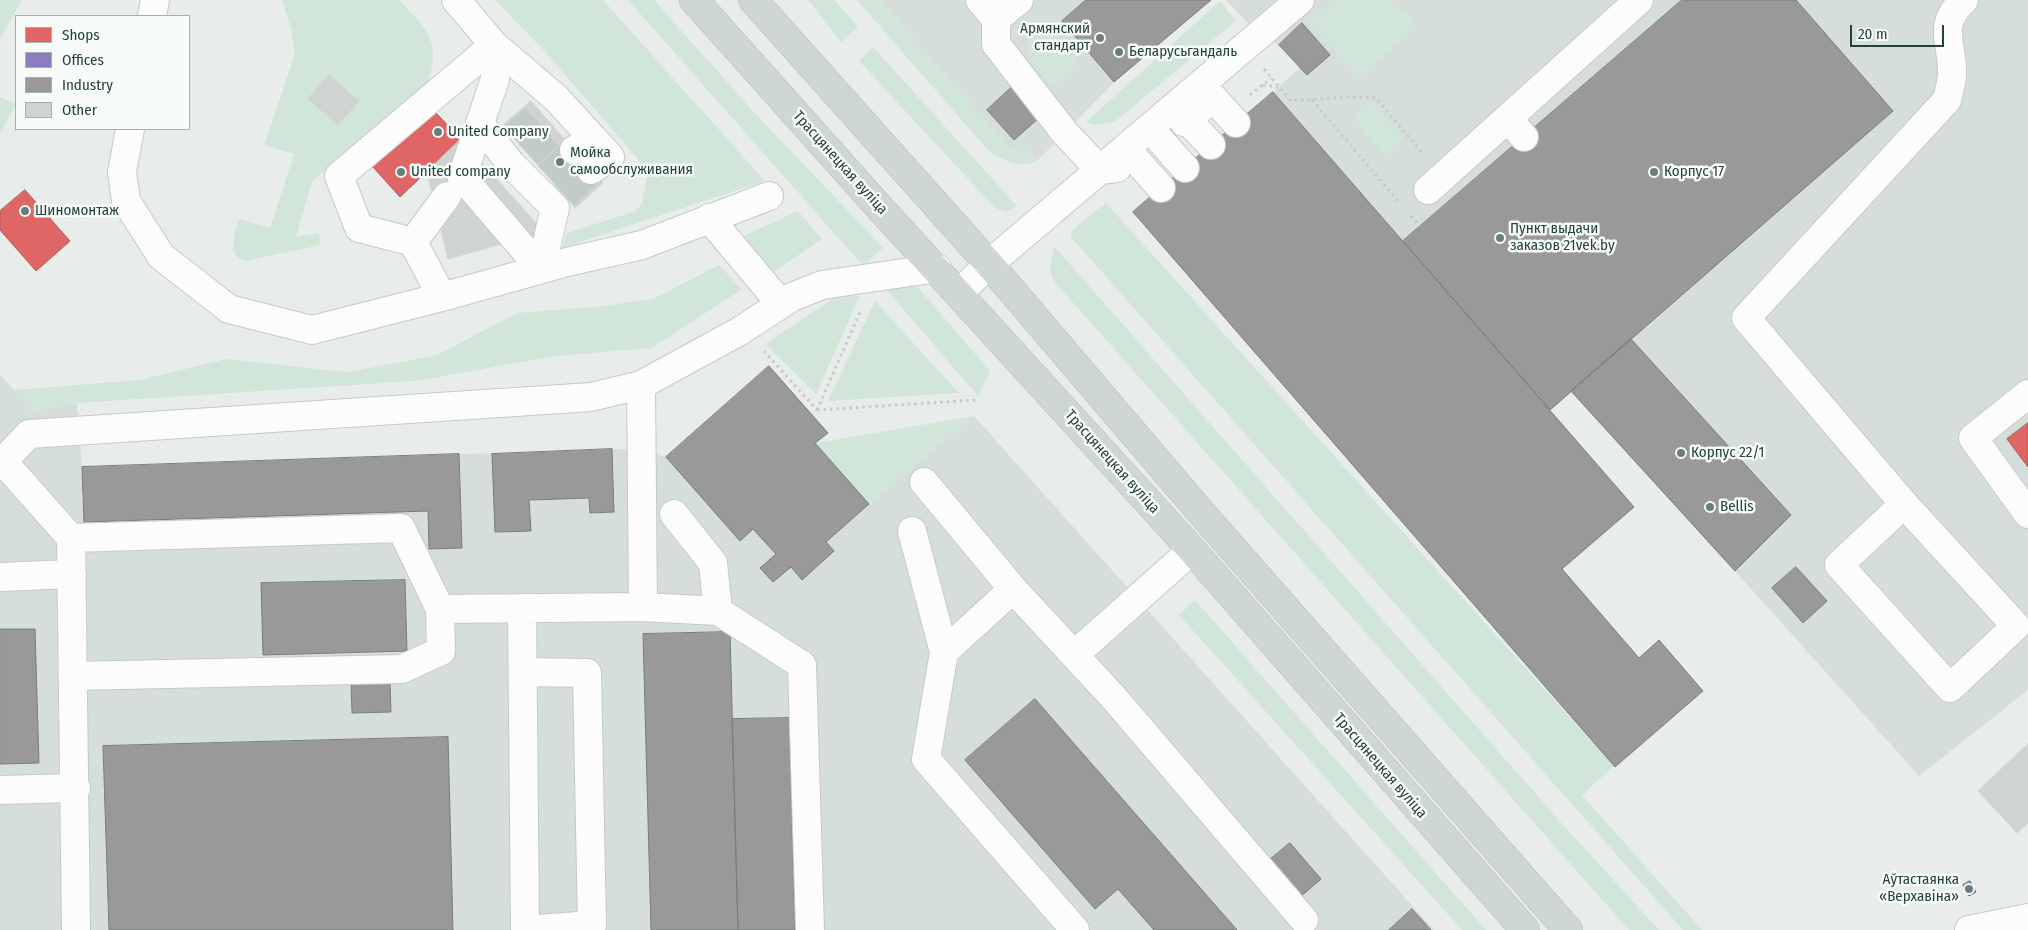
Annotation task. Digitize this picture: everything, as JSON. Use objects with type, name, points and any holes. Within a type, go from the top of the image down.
[{"type":"main road","name":"Трасцянецкая вуліца","points":[[694,0],[1192,550],[1524,930]]},
{"type":"main road","points":[[753,0],[989,264],[1198,509],[1568,930]]},
{"type":"street","points":[[152,15],[155,0]]},
{"type":"street","points":[[456,0],[556,113],[586,153]]},
{"type":"street","points":[[1019,0],[988,9],[996,44],[1065,133],[1100,170]]},
{"type":"street","points":[[959,293],[989,264],[1300,0]]},
{"type":"street","points":[[1435,184],[1516,128],[1639,0]]},
{"type":"street","points":[[1904,504],[1839,565],[1950,688],[2022,620],[1904,504],[1746,318],[1948,100],[1952,73],[1946,31],[1956,7],[1964,0]]},
{"type":"street","points":[[494,44],[495,79],[462,177],[541,269]]},
{"type":"street","points":[[442,297],[413,242],[359,228],[339,176],[494,44]]},
{"type":"street","points":[[1100,170],[1130,166],[1213,98],[1236,123]]},
{"type":"street","points":[[1187,120],[1211,145]]},
{"type":"street","points":[[480,124],[512,150],[551,193],[541,269]]},
{"type":"street","points":[[130,130],[122,172],[126,201],[161,256],[229,309],[312,330],[442,297],[541,269],[642,245],[769,196]]},
{"type":"street","points":[[1161,141],[1185,168]]},
{"type":"street","points":[[1137,161],[1162,188]]},
{"type":"street","points":[[413,242],[447,196]]},
{"type":"street","points":[[708,218],[781,304]]},
{"type":"street","points":[[76,930],[76,788],[71,538],[1,459],[29,434],[591,397],[641,385],[740,330],[792,297],[822,285],[937,268]]},
{"type":"street","points":[[641,385],[643,607]]},
{"type":"street","points":[[2028,394],[1973,438],[2028,514]]},
{"type":"street","points":[[924,482],[1013,589],[1120,705],[1304,920]]},
{"type":"street","points":[[674,514],[713,563],[718,610]]},
{"type":"street","points":[[71,538],[400,528],[440,609],[441,651],[402,669],[73,676]]},
{"type":"street","points":[[912,530],[944,652],[926,759],[1075,930]]},
{"type":"street","points":[[1074,655],[1192,550]]},
{"type":"street","points":[[0,577],[72,574]]},
{"type":"street","points":[[944,652],[1013,589]]},
{"type":"street","points":[[440,609],[643,607],[718,610],[802,665],[810,930]]},
{"type":"street","points":[[522,608],[525,929],[592,925],[587,673],[523,672]]},
{"type":"street","points":[[0,790],[76,788]]},
{"type":"street","points":[[1969,930],[2028,918]]},
{"type":"path","points":[[1262,85],[1278,87],[1291,101],[1346,97],[1376,98],[1435,184]]},
{"type":"path","points":[[1312,100],[1401,204]]},
{"type":"path","points":[[1408,211],[1420,226]]},
{"type":"path","points":[[817,410],[862,308]]},
{"type":"path","points":[[762,349],[817,410]]},
{"type":"path","points":[[817,410],[976,400]]},
{"type":"shaded area","points":[[880,0],[1211,0],[1114,82],[1037,161],[1021,144],[1012,151]]},
{"type":"shaded area","points":[[1226,0],[2028,0],[2028,690],[1919,776],[1571,392],[1550,410],[1273,92],[1300,68],[1279,45],[1259,35]]},
{"type":"shaded area","points":[[769,366],[828,433],[816,444],[869,504],[974,416],[1434,930],[0,930],[0,374],[31,410],[77,403],[82,467],[612,449],[640,450],[666,457]]},
{"type":"green space","points":[[0,0],[22,0],[0,39]]},
{"type":"green space","points":[[282,0],[399,0],[418,20],[429,37],[432,46],[432,69],[428,84],[312,181],[296,237],[319,233],[320,245],[246,261],[235,255],[233,244],[239,219],[270,228],[294,154],[264,145],[295,54],[291,29]]},
{"type":"green space","points":[[495,0],[603,0],[765,181],[562,248],[567,233],[636,211],[642,203],[647,177],[638,159],[549,56]]},
{"type":"green space","points":[[628,0],[654,0],[753,111],[883,248],[863,266]]},
{"type":"green space","points":[[808,0],[835,0],[858,27],[841,42]]},
{"type":"green space","points":[[857,0],[880,0],[1012,150],[1021,143],[1037,161],[1024,164],[1011,163],[988,150]]},
{"type":"green space","points":[[1334,0],[1388,0],[1402,10],[1418,26],[1359,77],[1308,22]]},
{"type":"green space","points":[[1220,1],[1236,21],[1116,121],[1094,125],[1086,122]]},
{"type":"green space","points":[[1038,20],[1079,64],[1053,88],[1034,64],[1028,48],[1032,31]]},
{"type":"green space","points":[[873,47],[1017,206],[1006,212],[995,208],[859,61]]},
{"type":"green space","points":[[0,97],[15,104],[15,106],[0,134]]},
{"type":"green space","points":[[1373,102],[1404,139],[1385,156],[1354,118]]},
{"type":"green space","points":[[1106,203],[1614,766],[1582,795],[1702,930],[1683,930],[1071,237],[1071,231]]},
{"type":"green space","points":[[798,211],[822,239],[766,277],[737,239]]},
{"type":"green space","points":[[1054,246],[1557,818],[1659,930],[1629,930],[1053,280],[1050,268]]},
{"type":"green space","points":[[719,265],[742,289],[652,348],[556,356],[415,381],[77,403],[31,410],[13,390],[140,380],[226,359],[348,372],[437,355],[517,313],[594,307],[653,299]]},
{"type":"green space","points":[[902,285],[917,286],[990,371],[978,396],[886,289]]},
{"type":"green space","points":[[837,296],[860,296],[816,394],[765,344]]},
{"type":"green space","points":[[875,301],[959,393],[828,401]]},
{"type":"green space","points":[[974,416],[869,504],[815,443]]},
{"type":"green space","points":[[1195,600],[1486,930],[1462,930],[1179,615]]},
{"type":"building: Shops","name":"United company","points":[[435,112],[461,139],[400,197],[373,167]]},
{"type":"building: Shops","points":[[25,190],[70,241],[36,271],[0,230],[0,211]]},
{"type":"building: Shops","points":[[2028,423],[2028,467],[2007,439]]},
{"type":"building: Offices","name":"Аўтастаянка «Верхавіна»","points":[[1970,881],[1976,892],[1969,896],[1963,885]]},
{"type":"building: Industry","name":"Беларусьгандаль","points":[[1086,0],[1211,0],[1114,82],[1062,21]]},
{"type":"building: Industry","name":"Корпус 17","points":[[1682,0],[1796,0],[1893,111],[1550,410],[1403,241]]},
{"type":"building: Industry","points":[[1302,23],[1330,55],[1307,75],[1279,45]]},
{"type":"building: Industry","points":[[1012,87],[1039,118],[1014,140],[987,110]]},
{"type":"building: Industry","points":[[1273,92],[1634,507],[1562,569],[1639,658],[1659,640],[1703,691],[1615,767],[1133,212]]},
{"type":"building: Industry","name":"Корпус 22/1","points":[[1631,339],[1791,515],[1735,571],[1571,391]]},
{"type":"building: Industry","points":[[769,366],[828,433],[815,443],[869,504],[826,542],[834,551],[802,580],[791,567],[773,582],[760,568],[776,554],[753,529],[740,541],[666,457]]},
{"type":"building: Industry","points":[[612,449],[614,512],[590,513],[589,498],[529,500],[531,531],[495,532],[492,454]]},
{"type":"building: Industry","points":[[459,454],[462,548],[429,549],[428,511],[84,522],[82,467]]},
{"type":"building: Industry","points":[[1796,567],[1827,601],[1803,623],[1772,588]]},
{"type":"building: Industry","points":[[405,580],[407,651],[263,655],[261,583]]},
{"type":"building: Industry","points":[[0,629],[35,629],[39,763],[0,764]]},
{"type":"building: Industry","points":[[730,632],[738,930],[651,930],[643,634]]},
{"type":"building: Industry","points":[[390,681],[391,712],[352,713],[351,682]]},
{"type":"building: Industry","points":[[1035,699],[1237,930],[1154,930],[1118,889],[1095,909],[965,760]]},
{"type":"building: Industry","points":[[789,718],[795,930],[738,930],[732,719]]},
{"type":"building: Industry","points":[[448,737],[453,930],[109,930],[103,746]]},
{"type":"building: Industry","points":[[1290,843],[1321,879],[1298,899],[1267,862]]},
{"type":"building: Industry","points":[[1412,909],[1431,930],[1389,930]]},
{"type":"building: Other","points":[[329,75],[359,101],[338,125],[308,99]]},
{"type":"building: Other","name":"Мойка самообслуживания","points":[[531,101],[603,183],[575,208],[503,125]]},
{"type":"building: Other","points":[[461,139],[544,232],[448,259],[427,172]]},
{"type":"building: Other","points":[[2028,744],[2028,823],[2017,833],[1978,791]]},
{"type":"tunnel","points":[[514,137],[541,112]]},
{"type":"tunnel","points":[[528,154],[555,128]]},
{"type":"tunnel","points":[[548,176],[574,150]]},
{"type":"tunnel","points":[[565,195],[591,170]]},
{"type":"place","name":"Армянский стандарт","points":[[1100,38]]},
{"type":"place","name":"Беларусьгандаль","points":[[1119,52]]},
{"type":"place","name":"United Company","points":[[438,132]]},
{"type":"place","name":"Мойка самообслуживания","points":[[560,162]]},
{"type":"place","name":"United company","points":[[401,172]]},
{"type":"place","name":"Корпус 17","points":[[1654,172]]},
{"type":"place","name":"Шиномонтаж","points":[[25,211]]},
{"type":"place","name":"Пункт выдачи заказов 21vek.by","points":[[1500,238]]},
{"type":"place","name":"Корпус 22/1","points":[[1681,453]]},
{"type":"place","name":"Bellis","points":[[1710,507]]},
{"type":"place","name":"Аўтастаянка «Верхавіна»","points":[[1969,889]]}]
